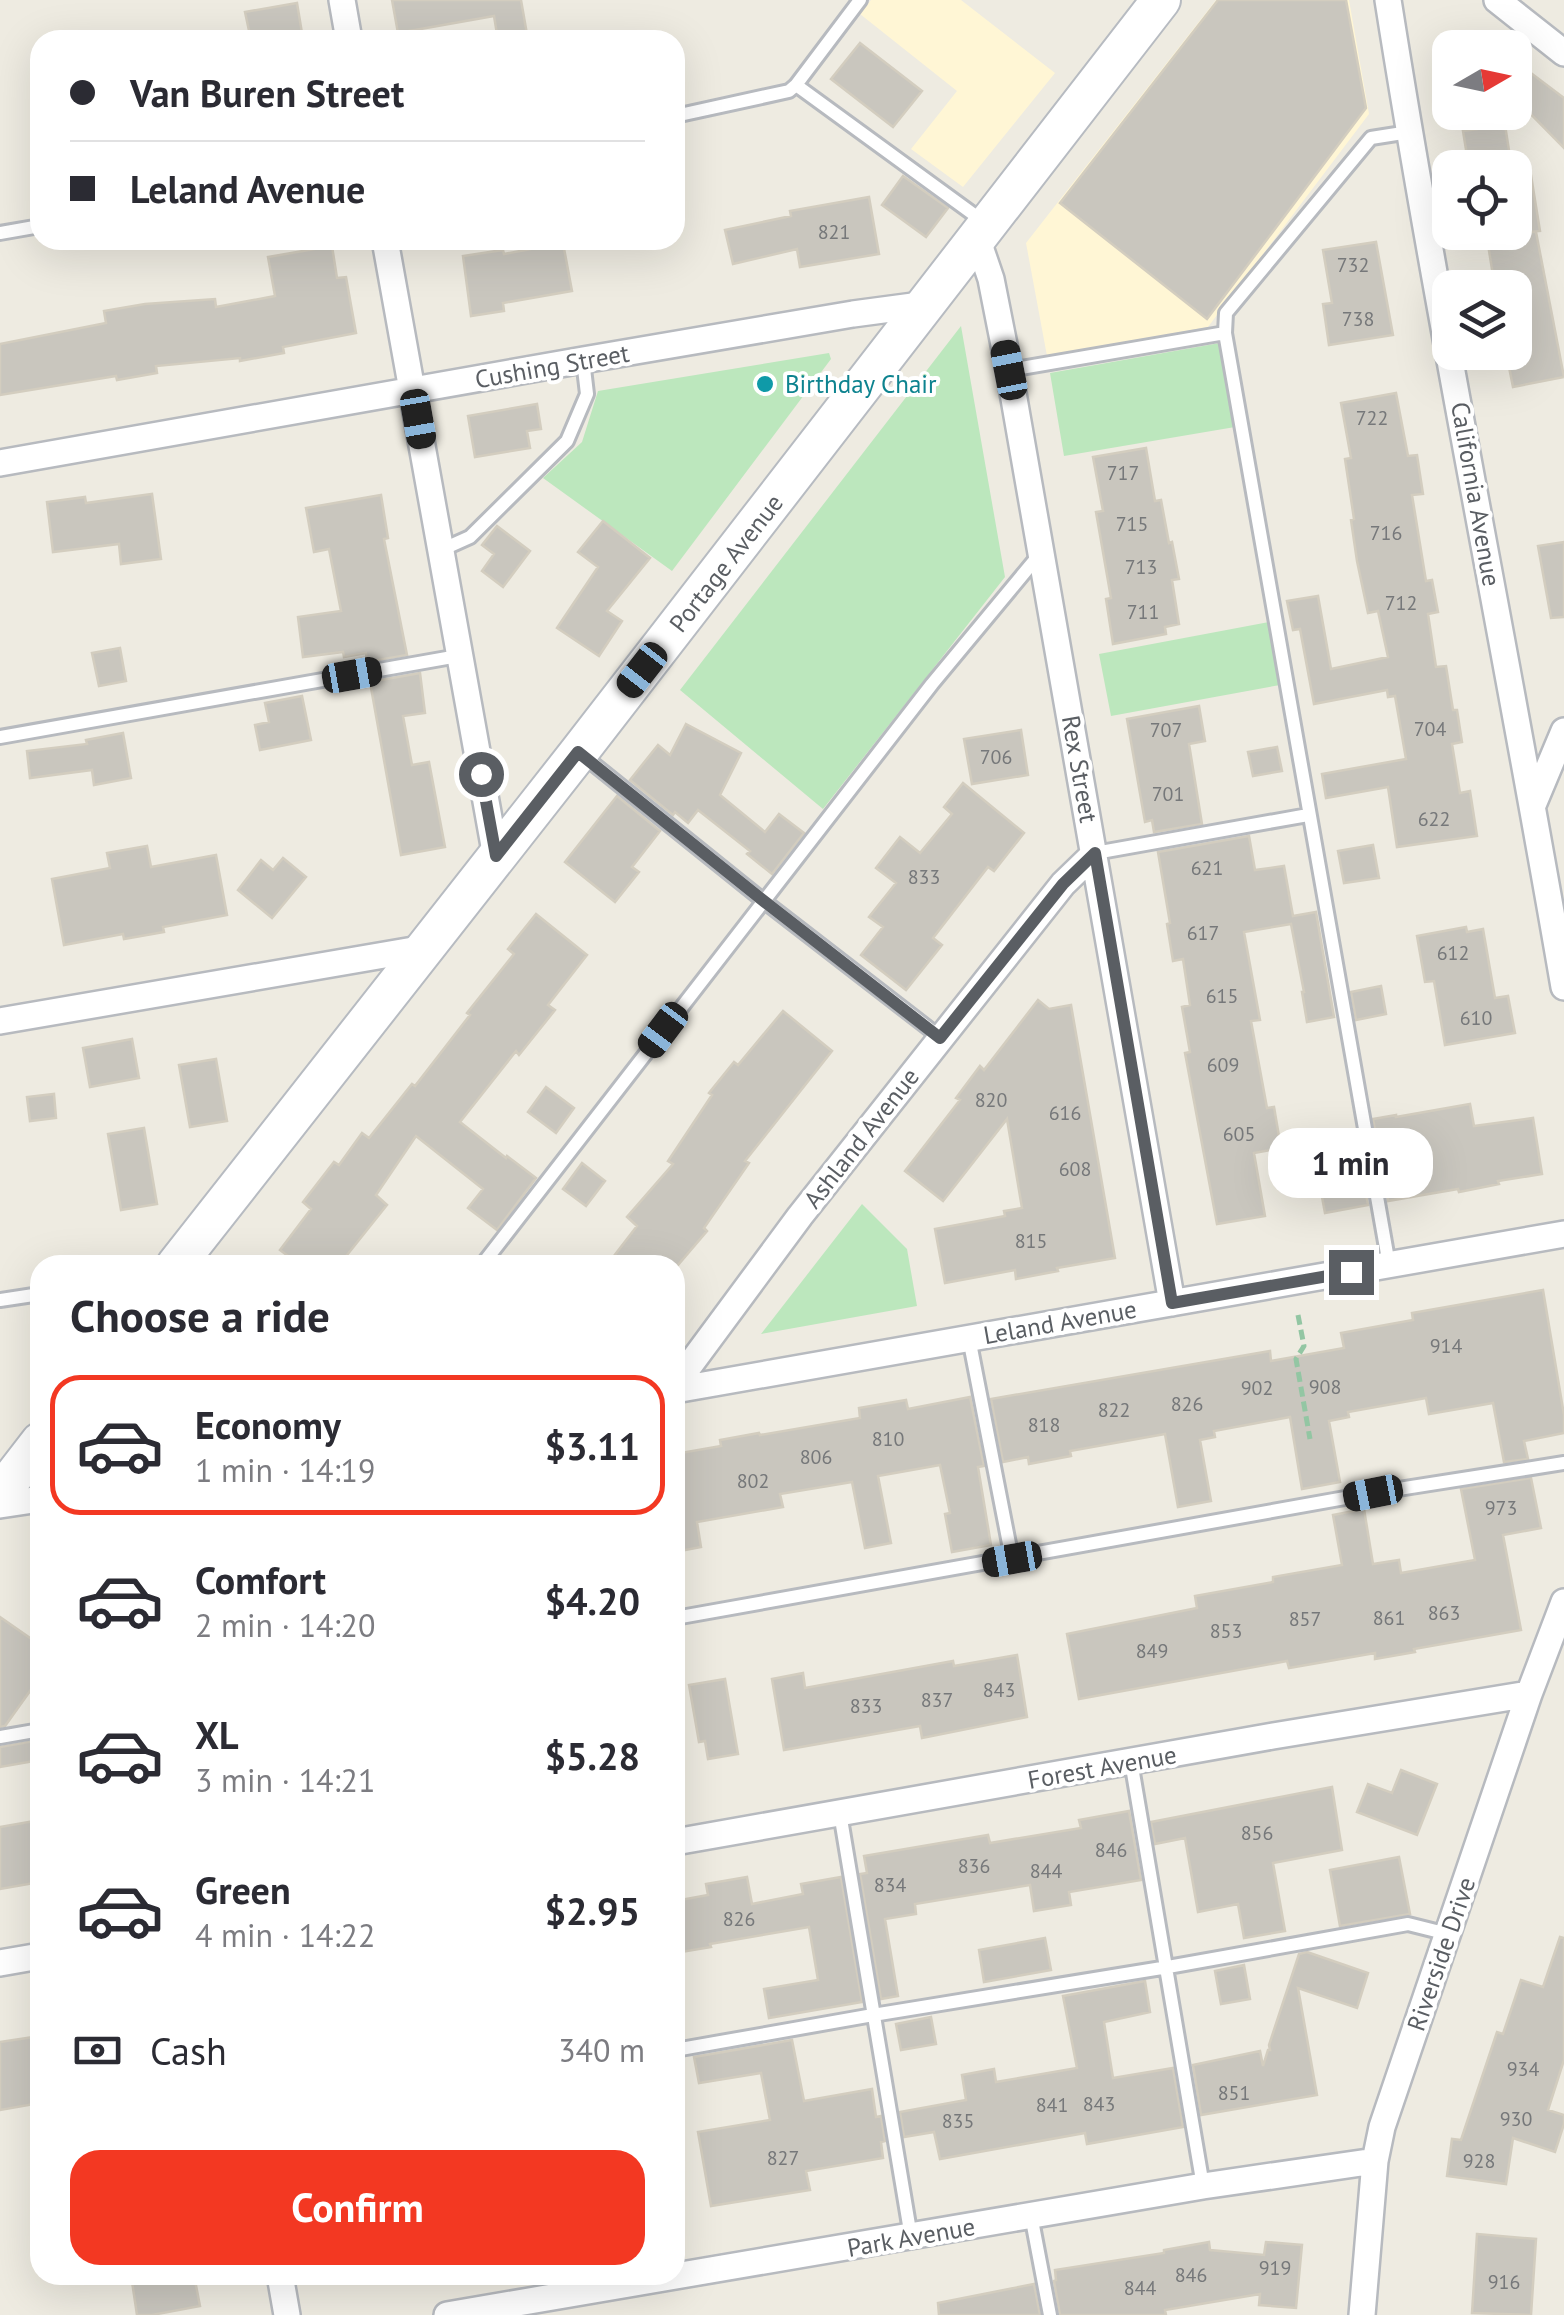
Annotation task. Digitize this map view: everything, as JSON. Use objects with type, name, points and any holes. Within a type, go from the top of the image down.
[{"type":"main road","name":"Portage Avenue","points":[[184,1255],[1162,0]]},
{"type":"main road","points":[[0,1494],[30,1455]]},
{"type":"street","points":[[342,0],[348,30]]},
{"type":"street","name":"California Avenue","points":[[1388,0],[1564,987]]},
{"type":"street","points":[[1497,0],[1564,53]]},
{"type":"street","name":"Rex Street","points":[[982,231],[1172,1303]]},
{"type":"street","points":[[387,250],[496,856]]},
{"type":"street","name":"Cushing Street","points":[[0,463],[583,360],[928,304]]},
{"type":"street","points":[[1533,805],[1564,731]]},
{"type":"street","name":"Ashland Avenue","points":[[685,1374],[800,1216],[940,1038],[1063,884],[1095,853]]},
{"type":"street","points":[[0,1020],[425,948]]},
{"type":"street","name":"Leland Avenue","points":[[685,1386],[1564,1234]]},
{"type":"street","points":[[0,1505],[30,1500]]},
{"type":"street","name":"Riverside Drive","points":[[1362,2315],[1375,2161],[1382,2127],[1564,1602]]},
{"type":"street","name":"Forest Avenue","points":[[685,1840],[1529,1694]]},
{"type":"street","points":[[0,1963],[30,1958]]},
{"type":"street","name":"Park Avenue","points":[[685,2275],[1204,2186],[1375,2161]]},
{"type":"street","points":[[282,2285],[287,2315]]},
{"type":"street","name":"Park Avenue","points":[[447,2315],[625,2285]]},
{"type":"lane","points":[[685,114],[780,95],[796,86],[860,0]]},
{"type":"lane","points":[[796,86],[982,231]]},
{"type":"lane","points":[[1389,1265],[1224,333],[1226,313],[1371,138],[1409,132]]},
{"type":"lane","points":[[0,233],[30,228]]},
{"type":"lane","points":[[1009,370],[1224,333]]},
{"type":"lane","points":[[440,550],[470,536],[566,440],[587,394],[583,360]]},
{"type":"lane","points":[[490,1255],[932,684],[1041,554]]},
{"type":"lane","points":[[0,737],[458,656]]},
{"type":"lane","points":[[578,752],[940,1038]]},
{"type":"lane","points":[[1095,853],[1308,815]]},
{"type":"lane","points":[[0,1300],[30,1296]]},
{"type":"lane","points":[[969,1338],[1012,1559]]},
{"type":"lane","points":[[685,1616],[1373,1493],[1564,1464]]},
{"type":"lane","points":[[0,1738],[30,1732]]},
{"type":"lane","points":[[1132,1761],[1204,2186]]},
{"type":"lane","points":[[840,1814],[911,2237]]},
{"type":"lane","points":[[685,2048],[1408,1924],[1448,1934]]},
{"type":"lane","points":[[1031,2215],[1050,2315]]},
{"type":"path","points":[[1298,1316],[1304,1346],[1296,1360],[1310,1438]]},
{"type":"shaded area","points":[[871,0],[961,0],[1055,73],[963,187],[911,149],[957,91],[860,14]]},
{"type":"shaded area","points":[[1216,0],[1349,0],[1369,114],[1208,327],[1047,356],[1026,243]]},
{"type":"green space","points":[[961,326],[1005,577],[823,809],[680,690]]},
{"type":"green space","points":[[1220,343],[1235,427],[1064,456],[1050,373]]},
{"type":"green space","points":[[829,353],[831,359],[672,571],[543,478],[582,442],[598,391]]},
{"type":"green space","points":[[1269,622],[1280,685],[1111,716],[1099,654]]},
{"type":"green space","points":[[862,1204],[907,1249],[917,1306],[761,1334]]},
{"type":"building","points":[[392,0],[521,0],[526,30],[496,30],[494,16],[397,30]]},
{"type":"building","points":[[1218,0],[1346,0],[1366,108],[1207,319],[1060,203]]},
{"type":"building","points":[[297,3],[302,30],[249,30],[245,12]]},
{"type":"building","points":[[860,43],[922,91],[893,127],[831,79]]},
{"type":"building","points":[[1532,74],[1564,98],[1564,148],[1532,115]]},
{"type":"building","points":[[1506,130],[1509,150],[1466,150],[1463,131]]},
{"type":"building","points":[[903,176],[948,208],[926,237],[882,205]]},
{"type":"building","points":[[1532,182],[1540,231],[1532,232]]},
{"type":"building","points":[[869,197],[879,254],[800,267],[797,249],[733,264],[725,230],[791,216],[790,211]]},
{"type":"building","points":[[1532,232],[1536,232],[1564,377],[1513,387],[1510,370],[1532,370],[1532,270],[1492,270],[1489,250],[1532,250]]},
{"type":"building","points":[[1376,242],[1393,335],[1329,345],[1323,304],[1332,303],[1323,250]]},
{"type":"building","points":[[333,250],[337,278],[346,277],[356,333],[283,347],[284,353],[240,361],[156,366],[157,373],[0,395],[0,344],[106,323],[104,311],[215,299],[216,307],[275,296],[268,257]]},
{"type":"building","points":[[503,250],[504,254],[564,250],[572,291],[503,303],[504,311],[471,316],[463,256]]},
{"type":"building","points":[[1396,393],[1408,456],[1417,455],[1423,494],[1412,495],[1426,581],[1432,580],[1438,612],[1428,614],[1436,667],[1446,666],[1453,710],[1457,710],[1462,742],[1452,744],[1460,793],[1470,791],[1477,836],[1397,847],[1388,787],[1326,798],[1322,774],[1406,759],[1395,696],[1388,697],[1387,690],[1314,704],[1300,629],[1293,630],[1287,601],[1318,596],[1331,669],[1388,657],[1378,611],[1368,613],[1357,561],[1345,459],[1351,458],[1341,403]]},
{"type":"building","points":[[537,404],[541,429],[527,431],[530,448],[475,457],[468,416]]},
{"type":"building","points":[[1146,448],[1155,501],[1161,500],[1179,579],[1172,580],[1179,624],[1165,627],[1166,634],[1113,644],[1106,599],[1111,598],[1096,512],[1103,511],[1093,457]]},
{"type":"building","points":[[152,494],[161,559],[121,564],[119,544],[53,552],[47,502],[85,497],[86,503]]},
{"type":"building","points":[[381,495],[388,538],[384,539],[407,655],[367,662],[366,653],[303,657],[298,617],[341,611],[329,549],[314,552],[306,508]]},
{"type":"building","points":[[603,521],[650,558],[607,611],[622,621],[599,656],[557,628],[598,567],[578,552]]},
{"type":"building","points":[[497,526],[530,551],[503,587],[482,571],[494,554],[482,545]]},
{"type":"building","points":[[1564,542],[1564,617],[1551,618],[1538,546]]},
{"type":"building","points":[[120,648],[126,681],[99,686],[92,653]]},
{"type":"building","points":[[420,673],[425,713],[403,716],[412,765],[429,762],[445,847],[401,855],[370,682]]},
{"type":"building","points":[[302,696],[311,740],[260,750],[255,725],[269,722],[265,703]]},
{"type":"building","points":[[1199,706],[1205,741],[1189,744],[1202,824],[1154,832],[1152,820],[1145,822],[1127,719]]},
{"type":"building","points":[[686,724],[741,753],[720,795],[765,832],[779,814],[804,833],[772,874],[747,854],[750,851],[698,810],[688,823],[630,780],[658,745],[670,755]]},
{"type":"building","points":[[1021,730],[1028,775],[972,784],[964,739]]},
{"type":"building","points":[[123,733],[131,778],[94,785],[92,770],[30,778],[27,751],[87,744],[86,740]]},
{"type":"building","points":[[1277,747],[1282,771],[1253,776],[1248,752]]},
{"type":"building","points":[[963,783],[1024,833],[994,871],[988,867],[933,938],[942,945],[906,990],[861,955],[883,927],[869,917],[896,883],[876,868],[900,837],[920,853],[952,814],[944,807]]},
{"type":"building","points":[[617,796],[660,831],[632,867],[639,872],[615,902],[565,862]]},
{"type":"building","points":[[1249,836],[1255,870],[1284,866],[1293,916],[1316,912],[1334,1017],[1307,1022],[1291,924],[1244,932],[1260,1020],[1251,1021],[1267,1108],[1274,1107],[1281,1148],[1254,1153],[1265,1216],[1217,1224],[1185,1053],[1190,1052],[1182,1007],[1190,1005],[1183,959],[1173,961],[1158,852]]},
{"type":"building","points":[[1373,845],[1379,878],[1344,883],[1338,851]]},
{"type":"building","points":[[147,846],[151,867],[216,855],[227,915],[163,927],[164,932],[124,939],[123,934],[64,945],[52,879],[110,868],[107,853]]},
{"type":"building","points":[[283,858],[306,877],[272,918],[238,890],[261,860],[273,870]]},
{"type":"building","points":[[536,914],[587,955],[548,1005],[555,1010],[519,1055],[516,1051],[460,1122],[536,1178],[497,1230],[468,1208],[483,1189],[416,1136],[376,1195],[387,1205],[347,1255],[287,1255],[280,1250],[311,1209],[303,1202],[334,1162],[339,1165],[362,1133],[369,1138],[412,1084],[415,1086],[514,954],[508,949]]},
{"type":"building","points":[[1466,927],[1467,932],[1483,929],[1495,998],[1508,996],[1515,1033],[1445,1045],[1434,981],[1425,982],[1417,936]]},
{"type":"building","points":[[1381,986],[1386,1014],[1356,1020],[1351,992]]},
{"type":"building","points":[[1038,1000],[1049,1009],[1071,1005],[1115,1258],[1016,1279],[1015,1270],[945,1283],[935,1229],[1005,1216],[1004,1211],[1022,1208],[1007,1119],[943,1201],[905,1171],[960,1100],[956,1098],[980,1066],[984,1070]]},
{"type":"building","points":[[783,1011],[832,1051],[745,1161],[749,1163],[704,1228],[707,1231],[685,1257],[615,1255],[637,1226],[627,1217],[673,1164],[668,1161],[712,1095],[709,1093],[734,1062],[738,1065]]},
{"type":"building","points":[[132,1039],[139,1078],[90,1087],[83,1048]]},
{"type":"building","points":[[216,1059],[227,1121],[190,1127],[179,1065]]},
{"type":"building","points":[[546,1087],[574,1108],[556,1133],[528,1112]]},
{"type":"building","points":[[54,1094],[56,1118],[30,1121],[27,1097]]},
{"type":"building","points":[[1470,1104],[1474,1126],[1533,1118],[1542,1174],[1459,1192],[1458,1189],[1388,1201],[1373,1119]]},
{"type":"building","points":[[144,1128],[157,1204],[121,1210],[108,1134]]},
{"type":"building","points":[[1360,1158],[1368,1205],[1325,1213],[1316,1165]]},
{"type":"building","points":[[582,1163],[605,1181],[586,1206],[563,1189]]},
{"type":"building","points":[[1543,1290],[1564,1433],[1524,1441],[1528,1459],[1504,1462],[1493,1403],[1429,1414],[1426,1398],[1348,1412],[1349,1417],[1329,1421],[1340,1482],[1302,1489],[1290,1417],[1214,1431],[1215,1437],[1200,1440],[1211,1501],[1178,1507],[1165,1434],[1070,1451],[1071,1456],[1029,1464],[1028,1457],[1003,1462],[991,1399],[1270,1351],[1271,1361],[1344,1348],[1341,1333],[1413,1320],[1412,1313]]},
{"type":"building","points":[[970,1397],[984,1466],[978,1467],[991,1545],[952,1552],[945,1514],[950,1513],[940,1465],[878,1476],[891,1543],[865,1548],[852,1482],[780,1494],[783,1507],[697,1522],[701,1547],[685,1550],[685,1452],[721,1446],[720,1440],[860,1418],[859,1408],[906,1400],[908,1409]]},
{"type":"building","points":[[1531,1478],[1541,1528],[1503,1535],[1521,1630],[1375,1659],[1375,1653],[1289,1668],[1287,1661],[1079,1699],[1067,1634],[1197,1608],[1195,1596],[1342,1565],[1333,1515],[1364,1509],[1373,1564],[1399,1560],[1401,1573],[1475,1560],[1461,1489]]},
{"type":"building","points":[[0,1617],[30,1638],[30,1691],[5,1726],[0,1727]]},
{"type":"building","points":[[1017,1655],[1027,1717],[922,1738],[920,1726],[784,1750],[772,1679],[803,1673],[805,1688],[953,1661],[954,1666]]},
{"type":"building","points":[[725,1679],[738,1754],[708,1759],[705,1741],[699,1742],[689,1685]]},
{"type":"building","points":[[30,1742],[30,1762],[0,1767],[0,1747]]},
{"type":"building","points":[[1401,1770],[1437,1784],[1417,1835],[1357,1812],[1368,1784],[1392,1793]]},
{"type":"building","points":[[1332,1787],[1342,1850],[1273,1863],[1285,1931],[1244,1938],[1238,1904],[1198,1912],[1185,1838],[1155,1844],[1151,1822]]},
{"type":"building","points":[[1129,1811],[1141,1880],[1069,1892],[1071,1905],[1034,1911],[1030,1885],[915,1904],[916,1914],[885,1919],[898,1996],[881,1999],[860,1874],[867,1873],[864,1856],[988,1835],[990,1843],[1081,1828],[1079,1820]]},
{"type":"building","points":[[30,1822],[30,1884],[0,1889],[0,1827]]},
{"type":"building","points":[[1399,1857],[1410,1914],[1340,1926],[1330,1870]]},
{"type":"building","points":[[747,1877],[752,1904],[803,1894],[801,1884],[841,1877],[862,2002],[769,2018],[764,1989],[818,1980],[809,1927],[685,1951],[685,1899],[708,1895],[706,1884]]},
{"type":"building","points":[[1560,1937],[1564,1938],[1564,2060],[1548,2110],[1564,2115],[1564,2124],[1555,2152],[1513,2138],[1506,2184],[1447,2176],[1452,2139],[1461,2140],[1497,2032],[1503,2034],[1521,1980],[1543,1987]]},
{"type":"building","points":[[1045,1938],[1051,1970],[984,1982],[979,1950]]},
{"type":"building","points":[[1307,1952],[1368,1973],[1357,2008],[1298,1988],[1317,2095],[1201,2115],[1193,2065],[1260,2051],[1263,2066],[1299,1954]]},
{"type":"building","points":[[1244,1965],[1250,1999],[1221,2004],[1215,1971]]},
{"type":"building","points":[[1145,1981],[1150,2012],[1104,2022],[1113,2078],[1173,2068],[1183,2127],[1087,2144],[1085,2133],[940,2159],[934,2132],[904,2137],[900,2112],[966,2100],[962,2075],[994,2069],[996,2082],[1077,2068],[1063,1996]]},
{"type":"building","points":[[931,2017],[936,2044],[901,2050],[896,2024]]},
{"type":"building","points":[[30,2038],[30,2105],[0,2110],[0,2042]]},
{"type":"building","points":[[792,2040],[804,2101],[872,2089],[885,2141],[881,2142],[883,2158],[806,2171],[810,2190],[711,2206],[698,2132],[770,2120],[761,2073],[699,2083],[694,2057]]},
{"type":"building","points":[[1477,2234],[1536,2239],[1531,2315],[1472,2313]]},
{"type":"building","points":[[1209,2242],[1210,2250],[1264,2255],[1266,2242],[1302,2245],[1296,2308],[1259,2305],[1260,2294],[1165,2310],[1166,2315],[1060,2315],[1055,2270]]},
{"type":"building","points":[[1034,2284],[1040,2315],[939,2315],[938,2303]]},
{"type":"building","points":[[132,2285],[196,2285],[200,2306],[137,2315]]},
{"type":"place","name":"Birthday Chair","points":[[765,384]]},
{"type":"route","points":[[481,774],[496,856],[578,752],[940,1038],[1063,884],[1095,853],[1172,1303],[1351,1272]]}]
